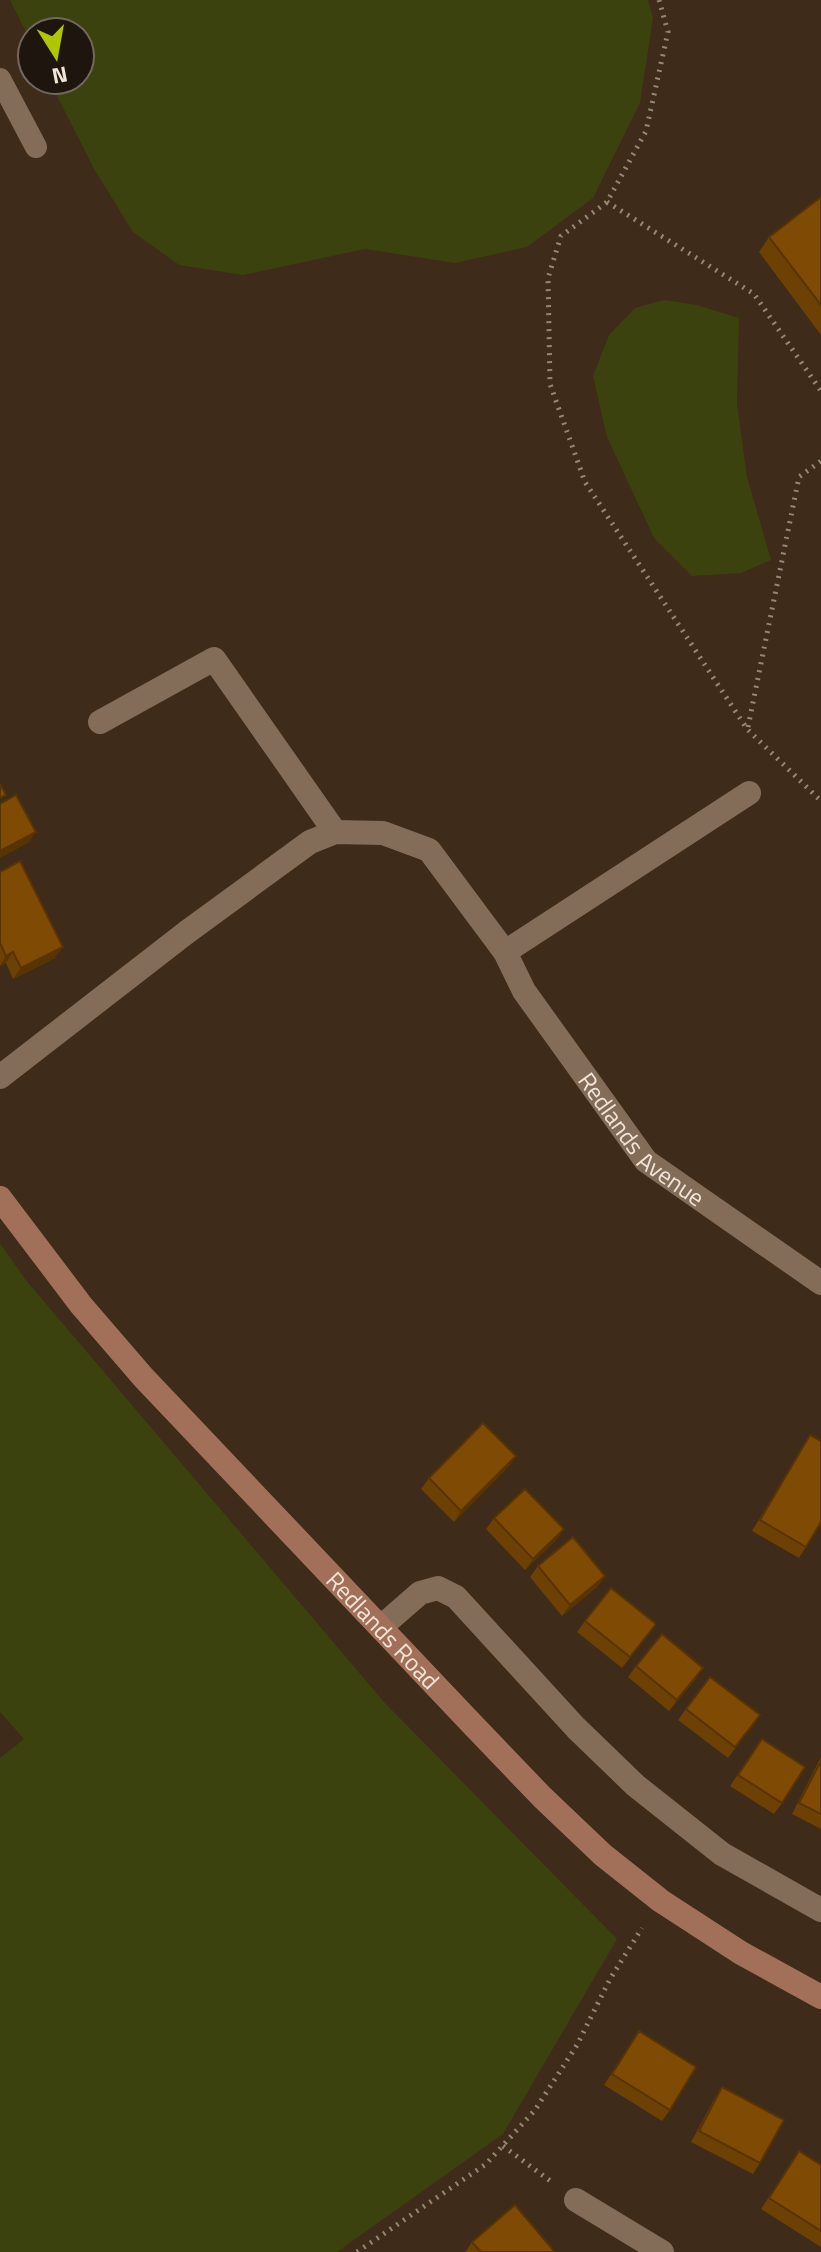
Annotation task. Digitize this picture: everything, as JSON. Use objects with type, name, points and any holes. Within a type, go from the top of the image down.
[{"type":"main road","name":"Redlands Road","points":[[0,1198],[81,1305],[143,1377],[542,1797],[603,1855],[661,1901],[741,1953],[821,1997]]},
{"type":"street","points":[[100,722],[214,659],[335,832]]},
{"type":"street","points":[[505,952],[749,793]]},
{"type":"street","name":"Redlands Avenue","points":[[0,1077],[187,932],[310,842],[335,832],[383,833],[429,850],[505,952],[524,991],[646,1161],[821,1283]]},
{"type":"street","points":[[381,1627],[420,1593],[438,1588],[456,1597],[576,1728],[635,1785],[722,1854],[821,1910]]},
{"type":"street","points":[[576,2200],[662,2252]]},
{"type":"lane","points":[[0,79],[36,147]]},
{"type":"path","points":[[659,0],[668,32],[646,131],[607,202],[561,236],[548,278],[550,384],[585,482],[747,729],[821,801]]},
{"type":"path","points":[[607,202],[754,294],[821,391]]},
{"type":"path","points":[[747,729],[799,477],[821,461]]},
{"type":"path","points":[[357,2252],[486,2164],[535,2110],[577,2045],[610,1979],[661,1901]]},
{"type":"path","points":[[502,2146],[576,2200]]},
{"type":"green space","points":[[10,0],[648,0],[653,18],[640,103],[593,198],[527,247],[455,263],[365,249],[243,275],[179,265],[133,232],[94,169],[57,96],[96,96],[96,16],[18,16]]},
{"type":"green space","points":[[664,300],[697,305],[739,318],[737,404],[747,477],[771,560],[741,573],[692,576],[654,538],[607,437],[593,376],[609,335],[635,308]]},
{"type":"green space","points":[[0,1243],[25,1279],[384,1702],[617,1939],[503,2134],[337,2252],[0,2252],[0,1758],[24,1739],[0,1712]]},
{"type":"building","points":[[821,197],[821,305],[769,237]]},
{"type":"building","points":[[0,784],[6,795],[0,798]]},
{"type":"building","points":[[16,795],[36,832],[0,851],[0,804]]},
{"type":"building","points":[[20,861],[63,947],[21,968],[13,952],[6,956],[0,943],[0,872]]},
{"type":"building","points":[[483,1423],[516,1456],[461,1511],[429,1478]]},
{"type":"building","points":[[810,1435],[821,1441],[821,1522],[806,1547],[760,1520]]},
{"type":"building","points":[[525,1489],[564,1529],[533,1559],[494,1518]]},
{"type":"building","points":[[573,1537],[605,1576],[570,1605],[538,1566]]},
{"type":"building","points":[[611,1588],[656,1624],[630,1657],[585,1621]]},
{"type":"building","points":[[662,1634],[703,1668],[677,1700],[636,1666]]},
{"type":"building","points":[[710,1677],[760,1715],[735,1747],[686,1709]]},
{"type":"building","points":[[762,1739],[805,1767],[782,1803],[738,1775]]},
{"type":"building","points":[[821,1761],[821,1814],[799,1803]]},
{"type":"building","points":[[639,2031],[696,2067],[670,2110],[612,2074]]},
{"type":"building","points":[[722,2087],[784,2120],[760,2163],[699,2131]]},
{"type":"building","points":[[799,2151],[821,2165],[821,2231],[769,2198]]},
{"type":"building","points":[[515,2205],[553,2252],[481,2252],[472,2242]]}]
